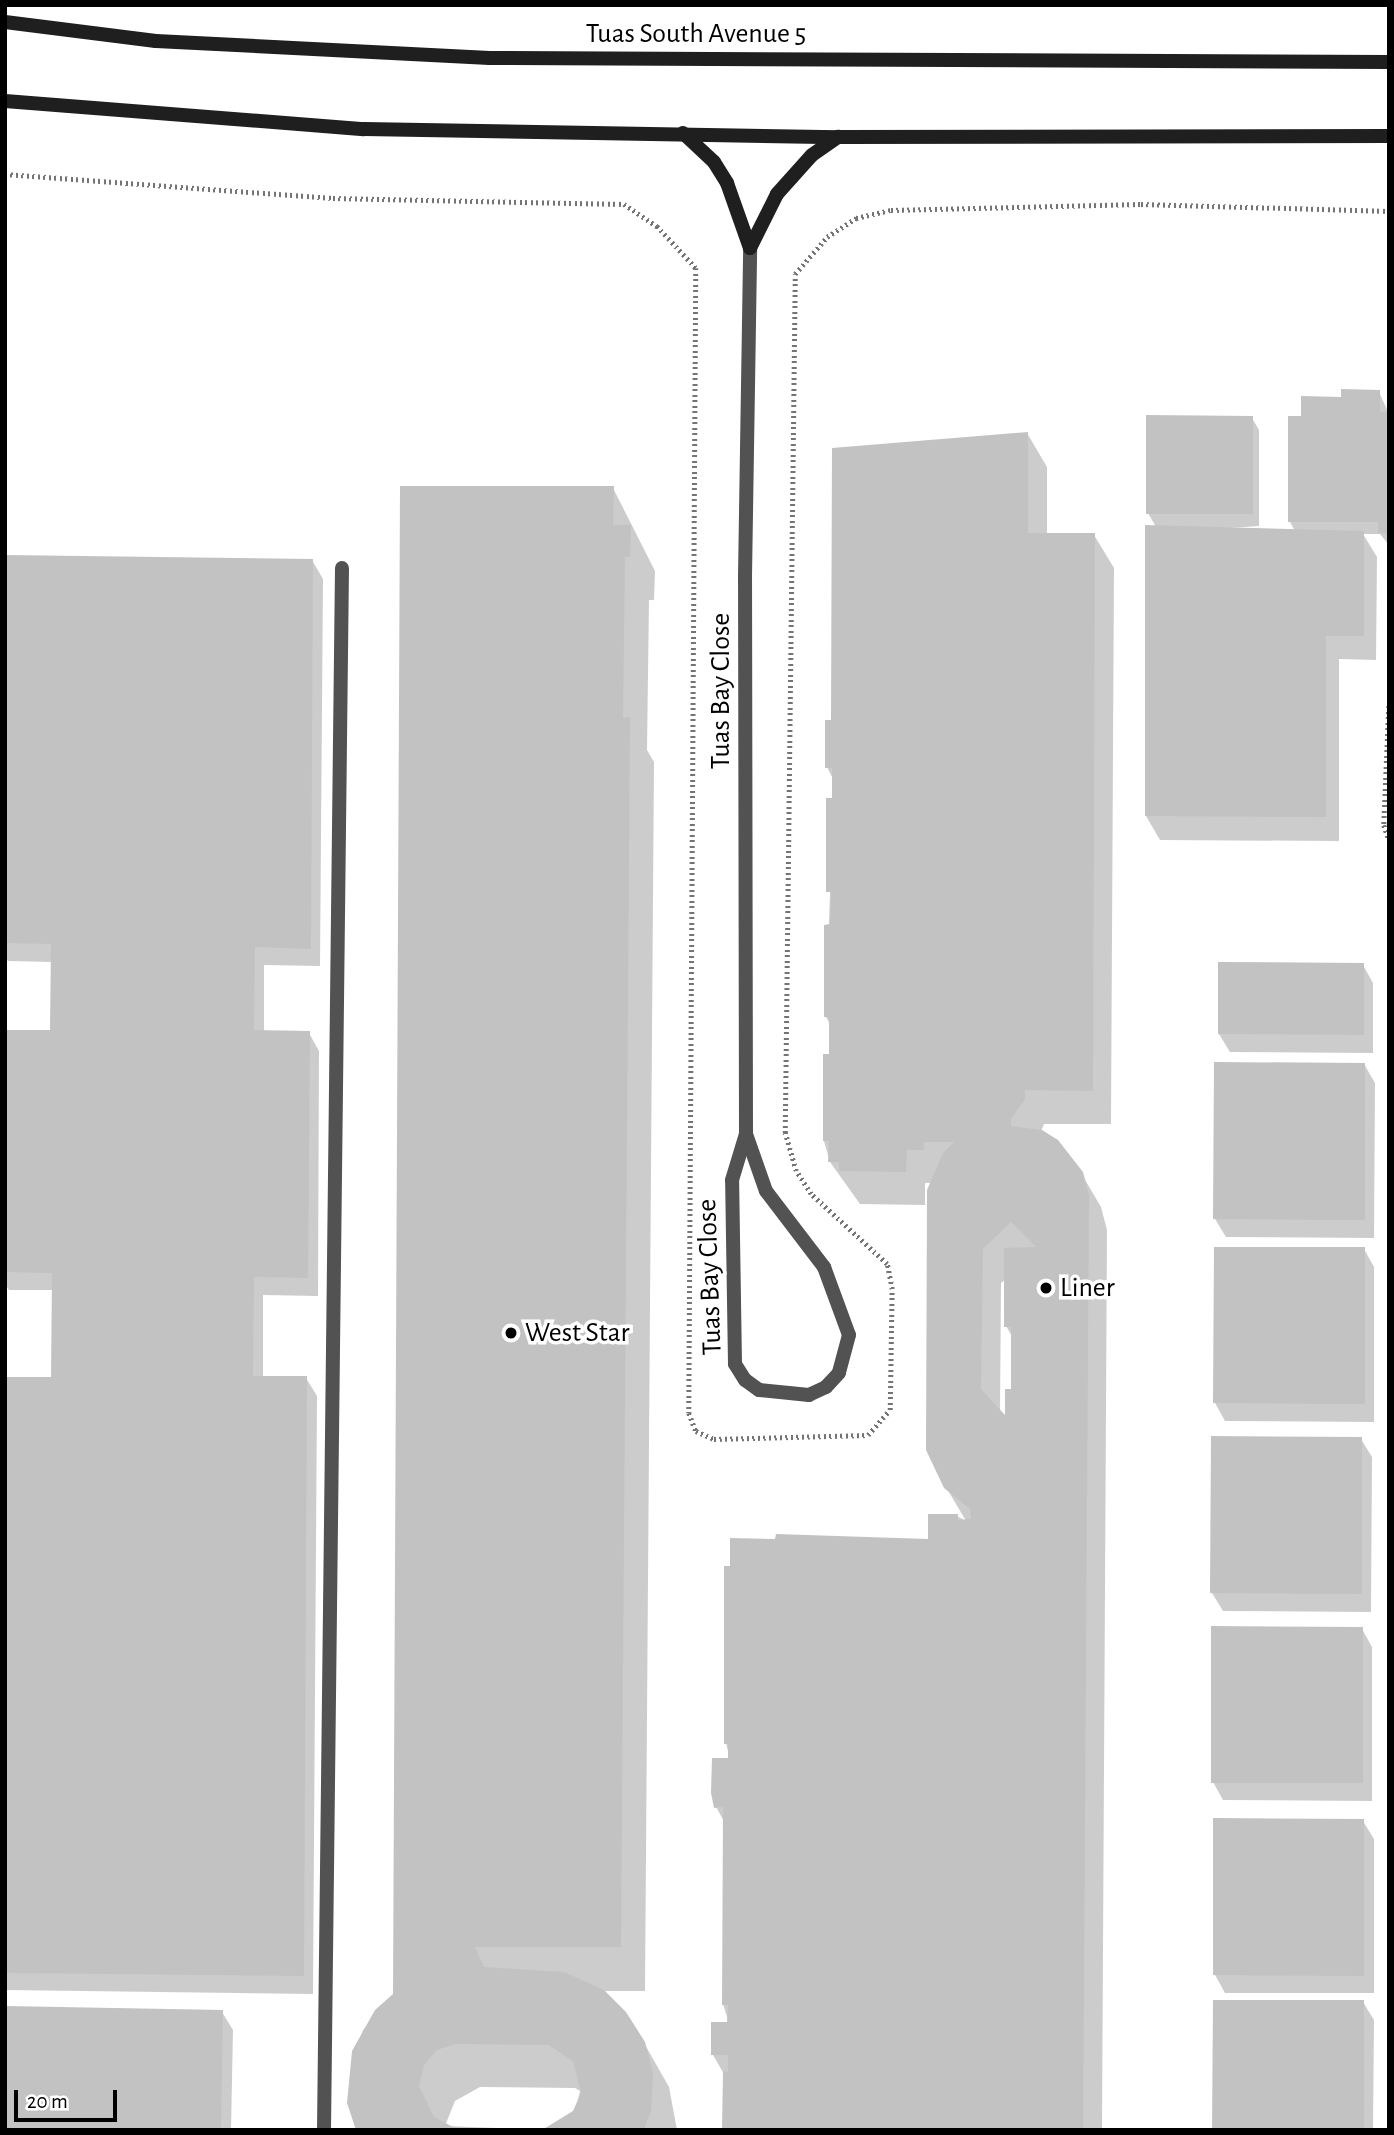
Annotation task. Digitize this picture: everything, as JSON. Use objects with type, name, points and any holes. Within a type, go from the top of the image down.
[{"type":"street","name":"Tuas South Avenue 5","points":[[5,22],[156,41],[490,58],[1389,62]]},
{"type":"street","points":[[5,101],[364,129],[838,136],[1389,136]]},
{"type":"street","points":[[683,133],[713,162],[727,183],[750,248]]},
{"type":"street","points":[[750,248],[777,194],[812,155],[838,136]]},
{"type":"street","name":"Tuas Bay Close","points":[[746,1134],[766,1191],[824,1267],[849,1335],[839,1373],[826,1387],[809,1395],[760,1390],[745,1380],[735,1364],[732,1180],[746,1134],[745,577],[750,248]]},
{"type":"street","points":[[324,2130],[342,568]]},
{"type":"path","points":[[5,174],[333,198],[624,204],[657,226],[696,268],[689,1413],[696,1431],[713,1439],[867,1435],[890,1410],[892,1289],[887,1264],[811,1194],[796,1171],[785,1133],[794,274],[827,237],[856,218],[891,210],[1141,205],[1389,211]]},
{"type":"path","points":[[1389,706],[1384,825],[1389,840]]},
{"type":"building","points":[[1341,389],[1380,390],[1380,412],[1389,412],[1389,533],[1378,533],[1378,522],[1288,522],[1288,416],[1301,416],[1301,396],[1341,397]]},
{"type":"building","points":[[1146,415],[1253,416],[1253,514],[1146,514]]},
{"type":"building","name":"Liner","points":[[1028,432],[1028,533],[1095,533],[1093,1091],[1025,1090],[1025,1099],[1011,1119],[1011,1126],[1042,1130],[1058,1140],[1083,1172],[1089,1195],[1083,2130],[722,2130],[723,2071],[728,2072],[728,2055],[711,2055],[711,2022],[727,2022],[728,2005],[722,2005],[723,1807],[714,1808],[711,1793],[712,1758],[728,1758],[728,1744],[724,1744],[724,1566],[730,1566],[730,1538],[775,1539],[776,1534],[928,1539],[928,1514],[958,1514],[958,1520],[971,1519],[970,1509],[944,1488],[926,1450],[927,1190],[943,1153],[954,1142],[924,1142],[924,1150],[907,1150],[906,1172],[839,1171],[839,1162],[828,1162],[829,1141],[823,1141],[823,1054],[829,1054],[829,1017],[824,1017],[824,925],[830,924],[831,892],[826,892],[826,798],[832,798],[832,768],[825,768],[825,720],[831,720],[832,448]],"holes":[[[1011,1222],[1036,1247],[1004,1248],[1004,1327],[1011,1327],[1011,1389],[1005,1389],[1005,1415],[981,1389],[983,1249]]]},
{"type":"building","name":"West Star","points":[[400,486],[614,486],[613,525],[631,525],[630,557],[625,557],[623,718],[630,717],[621,1947],[475,1947],[484,1967],[564,1972],[604,1990],[626,2012],[645,2042],[653,2073],[651,2110],[644,2130],[542,2130],[573,2111],[581,2093],[573,2061],[549,2045],[455,2044],[437,2050],[424,2065],[419,2086],[434,2117],[453,2127],[508,2130],[356,2130],[347,2103],[352,2051],[375,2010],[393,1994]]},
{"type":"building","points":[[1145,525],[1364,531],[1364,636],[1326,636],[1326,817],[1145,816]]},
{"type":"building","points":[[5,555],[313,559],[311,949],[255,947],[254,1030],[310,1031],[308,1278],[254,1277],[253,1376],[307,1376],[304,1976],[5,1973],[5,1377],[51,1377],[52,1273],[5,1272],[5,1030],[50,1030],[51,944],[5,943]]},
{"type":"building","points":[[1218,962],[1364,963],[1364,1035],[1218,1034]]},
{"type":"building","points":[[1214,1062],[1365,1063],[1365,1220],[1213,1219]]},
{"type":"building","points":[[1214,1247],[1365,1247],[1365,1404],[1213,1403]]},
{"type":"building","points":[[1211,1436],[1362,1437],[1362,1594],[1210,1593]]},
{"type":"building","points":[[1211,1626],[1363,1627],[1363,1783],[1211,1783]]},
{"type":"building","points":[[1213,1818],[1364,1819],[1364,1976],[1213,1975]]},
{"type":"building","points":[[1213,2000],[1364,2000],[1364,2130],[1212,2130]]},
{"type":"building","points":[[5,2006],[223,2010],[221,2130],[5,2130]]},
{"type":"place","name":"Liner","points":[[1046,1288]]},
{"type":"place","name":"West Star","points":[[511,1333]]}]
